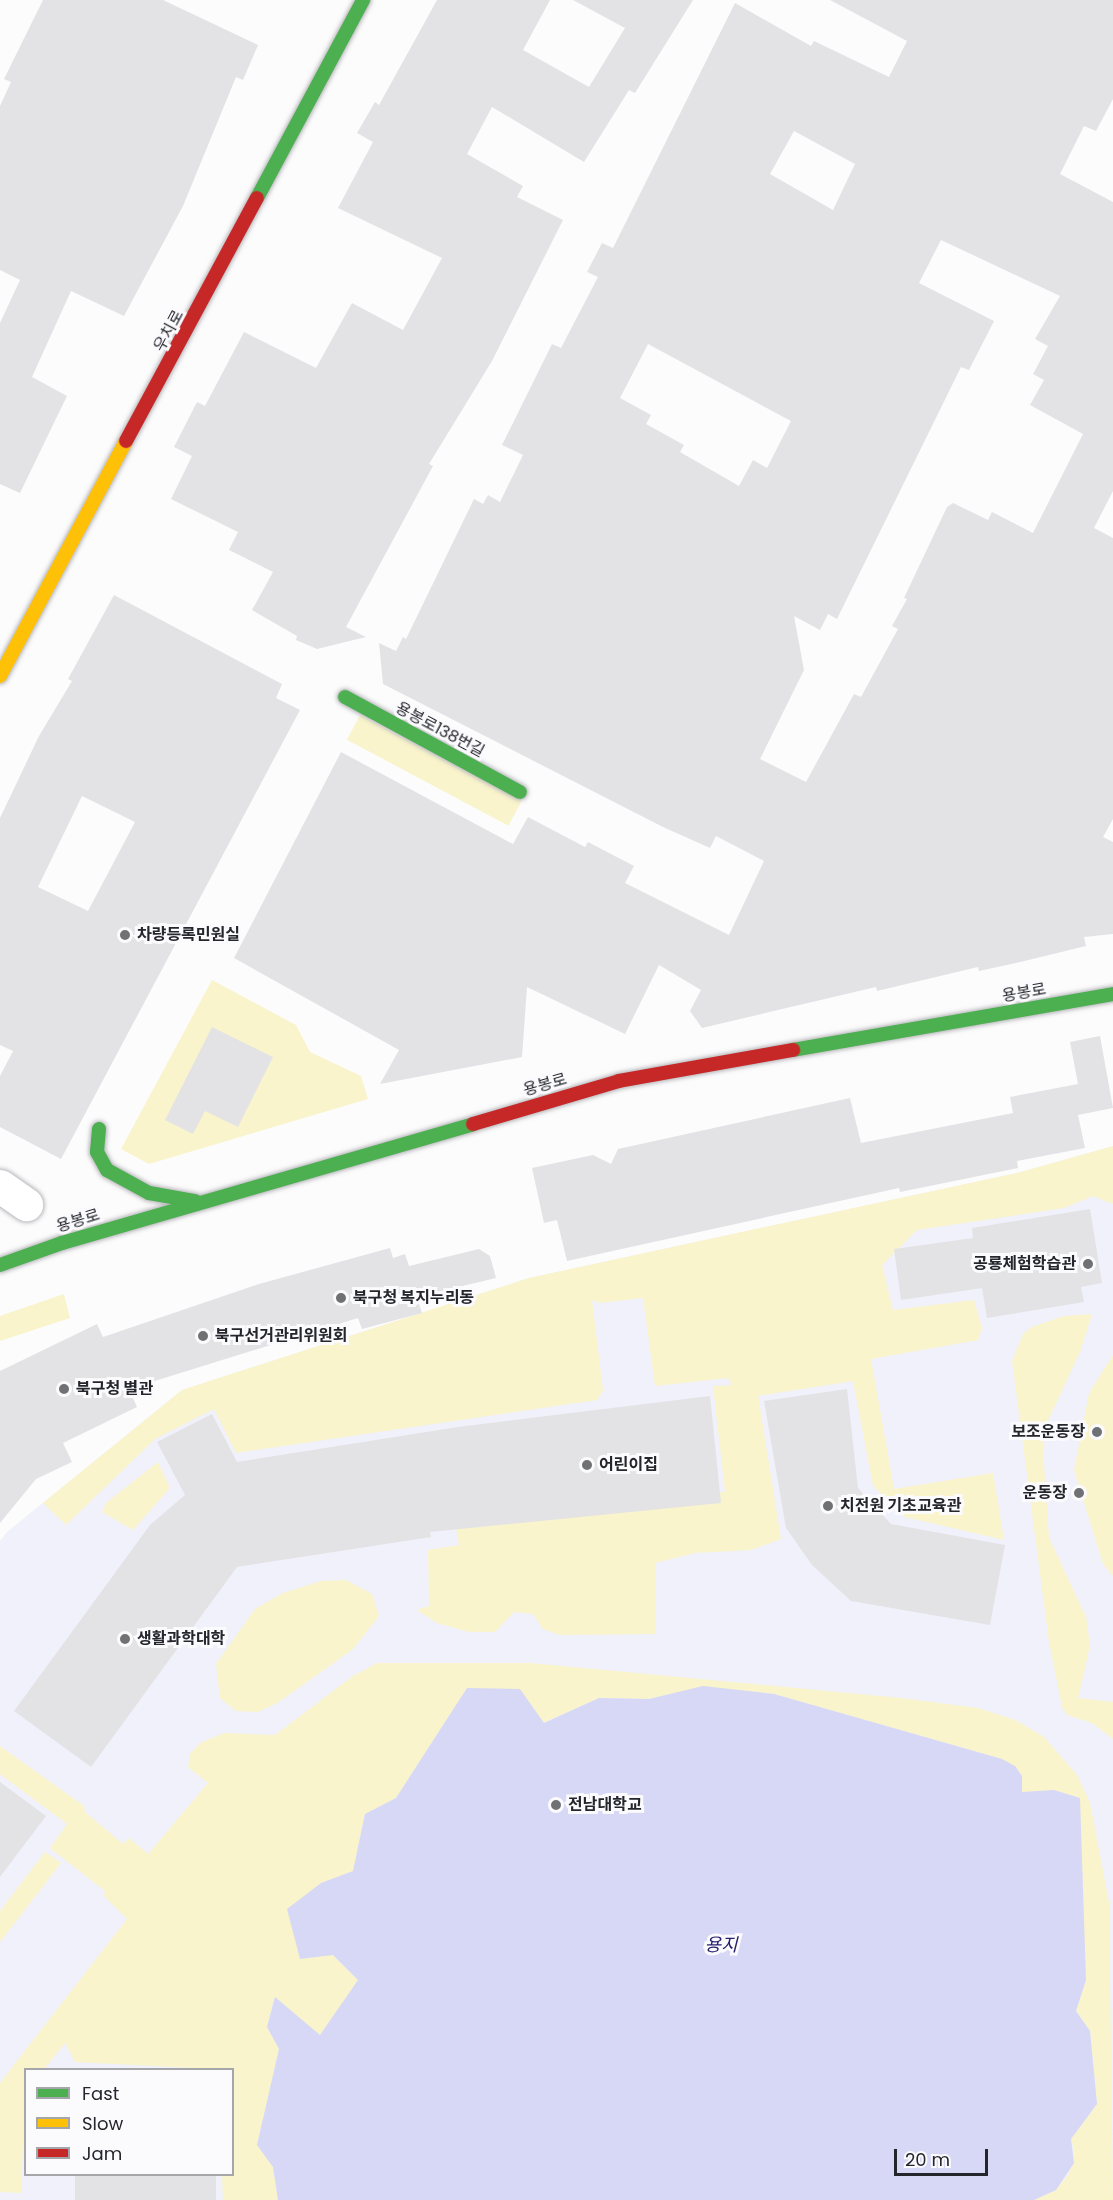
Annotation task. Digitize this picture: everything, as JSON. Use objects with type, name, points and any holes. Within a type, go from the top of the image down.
[{"type":"main road","name":"우치로","points":[[0,676],[363,0]]},
{"type":"main road","name":"용봉로138번길","points":[[345,697],[520,792]]},
{"type":"main road","name":"용봉로","points":[[0,1265],[62,1243],[619,1081],[1113,994]]},
{"type":"main road","points":[[99,1129],[97,1152],[107,1170],[149,1192],[202,1202]]},
{"type":"shaded area","points":[[360,715],[522,801],[508,826],[347,740]]},
{"type":"shaded area","points":[[212,980],[296,1025],[310,1052],[361,1076],[368,1099],[149,1164],[121,1149]]},
{"type":"shaded area","name":"전남대학교","points":[[1113,1146],[1113,2200],[0,2200],[0,1541],[7,1532],[182,1390],[529,1278],[1021,1172]]},
{"type":"shaded area","points":[[1113,1146],[1113,1204],[1093,1196],[1064,1208],[917,1230],[882,1265],[893,1310],[974,1300],[982,1328],[978,1340],[871,1359],[894,1489],[993,1473],[1004,1540],[905,1517],[873,1486],[853,1381],[758,1396],[781,1539],[751,1550],[695,1553],[655,1563],[656,1634],[560,1635],[543,1629],[533,1614],[514,1612],[495,1632],[469,1632],[437,1623],[417,1610],[429,1606],[428,1550],[459,1545],[454,1515],[725,1492],[713,1386],[732,1385],[728,1378],[655,1386],[643,1298],[599,1303],[592,1300],[603,1391],[597,1400],[236,1453],[214,1409],[155,1439],[66,1525],[43,1503],[182,1390],[529,1278],[1021,1172]]},
{"type":"shaded area","points":[[64,1294],[70,1318],[0,1341],[0,1316]]},
{"type":"shaded area","points":[[1092,1314],[1080,1352],[1045,1427],[1043,1449],[1049,1538],[1086,1617],[1090,1646],[1078,1698],[1113,1702],[1113,1739],[1092,1723],[1067,1715],[1062,1707],[1049,1642],[1012,1361],[1023,1334],[1032,1327],[1064,1316]]},
{"type":"shaded area","name":"보조운동장","points":[[1113,1355],[1113,1576],[1103,1564],[1074,1470],[1089,1393]]},
{"type":"shaded area","points":[[158,1462],[170,1488],[133,1530],[102,1512],[106,1503]]},
{"type":"shaded area","points":[[346,1580],[372,1594],[379,1616],[353,1649],[279,1702],[258,1712],[236,1711],[220,1698],[216,1664],[255,1609],[283,1593],[321,1581]]},
{"type":"shaded area","points":[[377,1663],[531,1663],[901,1698],[978,1708],[1015,1720],[1044,1737],[1077,1775],[1090,1803],[1109,1903],[1113,2200],[1034,2200],[1056,2190],[1069,2174],[1074,2150],[1071,2139],[1097,2104],[1090,2031],[1076,2011],[1086,1980],[1054,1790],[1022,1793],[1002,1759],[774,1694],[703,1687],[649,1699],[599,1698],[543,1723],[467,1688],[396,1798],[365,1814],[353,1871],[321,1883],[333,1955],[358,1980],[320,2035],[274,1998],[267,2027],[279,2049],[257,2145],[273,2167],[278,2200],[223,2200],[222,2176],[234,2176],[234,2068],[75,2062],[65,2043],[45,2068],[24,2068],[21,2193],[0,2192],[0,2083],[127,1919],[104,1896],[105,1891],[50,1848],[67,1824],[0,1774],[0,1746],[84,1806],[85,1812],[123,1844],[129,1838],[148,1854],[208,1783],[188,1767],[190,1754],[200,1743],[224,1733],[275,1735],[353,1676]]},
{"type":"shaded area","points":[[45,1852],[61,1863],[0,1942],[0,1911]]},
{"type":"water","name":"용지","points":[[703,1686],[774,1694],[1002,1759],[1015,1766],[1022,1776],[1022,1792],[1054,1790],[1080,1798],[1086,1980],[1076,2011],[1090,2031],[1097,2104],[1071,2139],[1074,2163],[1056,2190],[1034,2200],[278,2200],[273,2167],[257,2145],[279,2049],[267,2027],[275,1997],[320,2035],[358,1980],[333,1955],[300,1959],[287,1909],[321,1883],[353,1871],[365,1814],[396,1798],[467,1688],[520,1689],[544,1723],[599,1698],[649,1699]]},
{"type":"building","points":[[43,0],[163,0],[258,45],[243,80],[236,77],[183,206],[124,316],[71,291],[32,377],[67,396],[20,493],[0,484],[0,323],[20,280],[0,270],[0,106],[11,82],[4,79]]},
{"type":"building","points":[[437,0],[550,0],[523,50],[589,87],[625,28],[573,0],[693,0],[635,93],[629,90],[584,162],[492,107],[467,154],[523,186],[517,197],[563,220],[492,361],[429,464],[433,466],[346,627],[366,637],[317,649],[296,640],[297,636],[252,610],[273,572],[229,550],[238,532],[171,499],[192,456],[174,447],[197,402],[205,406],[244,332],[316,368],[352,303],[403,330],[442,258],[338,208],[373,142],[357,133],[375,102],[379,105]]},
{"type":"building","points":[[830,0],[1113,0],[1113,99],[1096,131],[1084,126],[1060,174],[1113,202],[1113,491],[1094,528],[1113,538],[1113,819],[1103,837],[1113,842],[1113,934],[1084,937],[1086,946],[1016,963],[979,971],[978,967],[877,991],[876,987],[702,1028],[690,1011],[701,990],[659,965],[625,1034],[527,987],[522,1057],[380,1084],[399,1050],[234,958],[341,752],[513,844],[528,817],[585,847],[588,842],[634,866],[625,883],[729,935],[764,861],[716,836],[710,848],[663,827],[383,684],[379,643],[396,651],[403,637],[406,639],[474,499],[483,504],[488,495],[500,502],[523,455],[502,445],[552,344],[561,348],[598,277],[587,272],[602,243],[613,248],[735,3],[811,46],[814,41],[889,77],[907,41]],"holes":[[[794,131],[855,164],[833,210],[770,174]],[[941,240],[1060,296],[1035,339],[1048,346],[1033,374],[1044,380],[1030,405],[1083,434],[1033,533],[992,512],[988,520],[953,503],[947,507],[904,598],[907,599],[892,626],[898,629],[861,697],[854,694],[806,782],[760,759],[804,670],[794,616],[820,630],[828,614],[837,619],[961,367],[969,370],[994,321],[919,283]],[[648,344],[791,421],[767,468],[753,460],[739,486],[680,452],[684,445],[646,424],[651,415],[620,398]]]},
{"type":"building","points":[[114,595],[282,684],[276,698],[300,710],[61,1159],[0,1127],[0,1076],[13,1051],[0,1045],[0,818],[39,736],[72,681],[68,679]],"holes":[[[82,796],[135,822],[88,911],[38,887]]]},
{"type":"building","points":[[212,1027],[273,1057],[238,1127],[205,1111],[193,1134],[165,1120]]},
{"type":"building","points":[[1100,1036],[1113,1108],[1078,1115],[1085,1148],[1017,1161],[1018,1168],[900,1192],[899,1188],[567,1261],[557,1220],[544,1223],[532,1168],[593,1155],[611,1164],[618,1149],[850,1098],[861,1143],[1013,1113],[1010,1097],[1078,1084],[1070,1042]]},
{"type":"building","points":[[1090,1209],[1102,1283],[1081,1287],[1084,1302],[987,1318],[982,1288],[901,1300],[894,1249],[973,1238],[972,1228]]},
{"type":"building","points":[[390,1248],[393,1258],[405,1254],[409,1266],[479,1249],[490,1256],[496,1278],[417,1297],[422,1313],[362,1329],[358,1318],[129,1389],[137,1407],[63,1443],[72,1462],[36,1479],[0,1523],[0,1371],[97,1324],[103,1337],[259,1284]]},
{"type":"building","name":"치전원 기초교육관","points":[[847,1389],[858,1488],[891,1524],[1005,1545],[990,1625],[851,1601],[812,1565],[786,1528],[764,1401]]},
{"type":"building","name":"생활과학대학","points":[[710,1396],[721,1503],[430,1532],[431,1537],[237,1567],[91,1767],[14,1711],[150,1525],[185,1495],[157,1442],[212,1414],[237,1462],[458,1427]]},
{"type":"building","points":[[0,1782],[46,1816],[0,1877]]},
{"type":"building","points":[[75,2176],[216,2176],[216,2200],[75,2200]]},
{"type":"traffic: fast","points":[[257,198],[363,0]]},
{"type":"traffic: fast","points":[[345,697],[520,792]]},
{"type":"traffic: fast","points":[[793,1050],[1113,994]]},
{"type":"traffic: fast","points":[[0,1265],[62,1243],[473,1124]]},
{"type":"traffic: fast","points":[[99,1129],[97,1152],[107,1170],[149,1193],[195,1201]]},
{"type":"traffic: slow","points":[[0,676],[126,441]]},
{"type":"traffic: jam","points":[[126,441],[257,198]]},
{"type":"traffic: jam","points":[[473,1124],[619,1081],[793,1050]]},
{"type":"place","name":"차량등록민원실","points":[[125,935]]},
{"type":"place","name":"공룡체험학습관","points":[[1088,1264]]},
{"type":"place","name":"북구청 복지누리동","points":[[341,1298]]},
{"type":"place","name":"북구선거관리위원회","points":[[203,1336]]},
{"type":"place","name":"북구청 별관","points":[[64,1389]]},
{"type":"place","name":"보조운동장","points":[[1097,1432]]},
{"type":"place","name":"어린이집","points":[[587,1465]]},
{"type":"place","name":"운동장","points":[[1079,1493]]},
{"type":"place","name":"치전원 기초교육관","points":[[828,1506]]},
{"type":"place","name":"생활과학대학","points":[[125,1639]]},
{"type":"place","name":"전남대학교","points":[[556,1805]]}]
